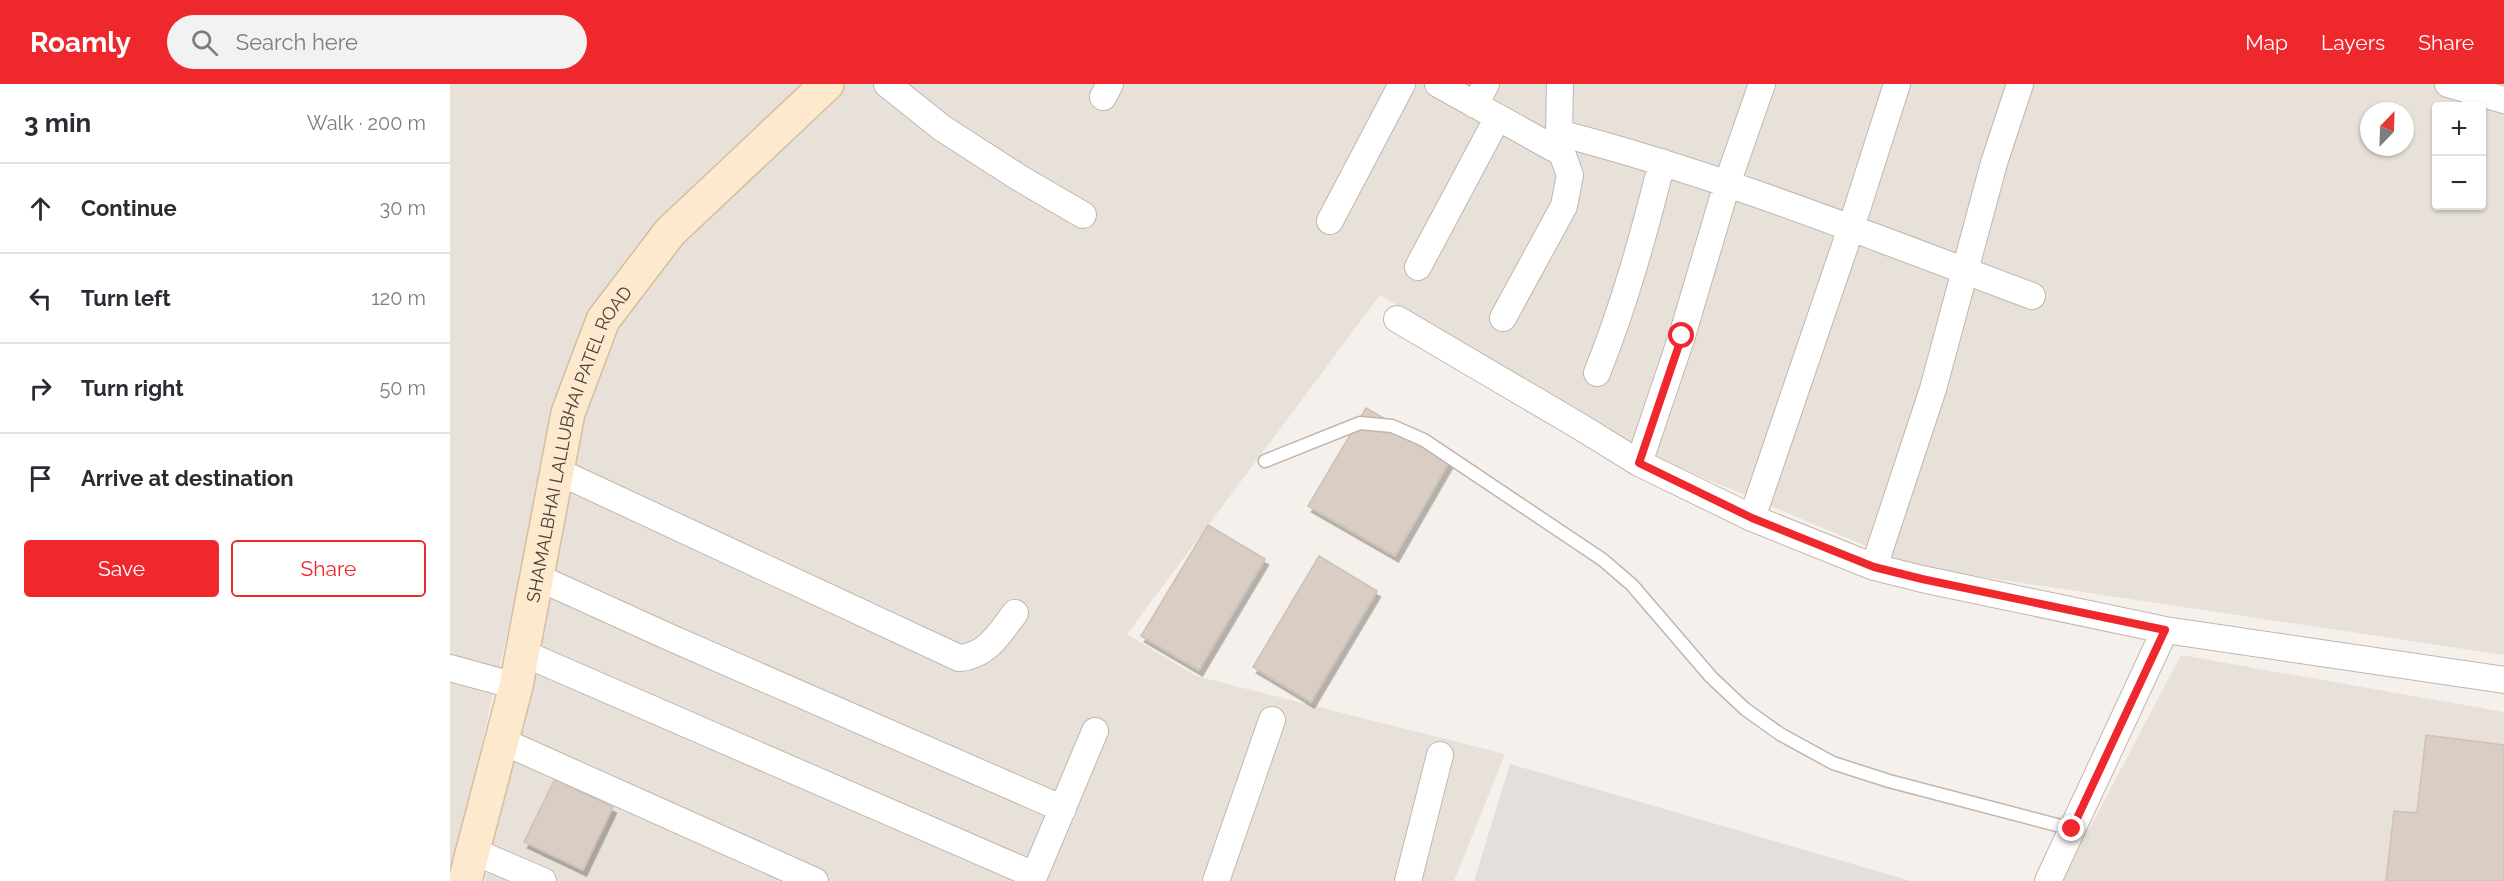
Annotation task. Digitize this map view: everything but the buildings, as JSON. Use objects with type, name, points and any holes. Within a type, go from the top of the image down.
[{"type":"main road","name":"SHAMALBHAI LALLUBHAI PATEL ROAD","points":[[469,866],[516,686],[568,413],[603,320],[670,232],[826,84]]},
{"type":"street","points":[[887,84],[942,128],[1083,215]]},
{"type":"street","points":[[1330,221],[1402,84]]},
{"type":"street","points":[[1438,84],[1481,94],[1498,117],[1561,143],[1662,162],[1851,228],[2032,296]]},
{"type":"street","points":[[1503,318],[1564,206],[1570,175],[1561,143],[1560,84]]},
{"type":"street","points":[[1639,463],[1682,336],[1726,184],[1762,84]]},
{"type":"street","points":[[1752,518],[1851,228],[1897,84]]},
{"type":"street","points":[[1874,567],[1933,389],[1994,163],[2020,84]]},
{"type":"street","points":[[2448,84],[2504,100]]},
{"type":"street","points":[[1418,267],[1498,117]]},
{"type":"street","points":[[1597,373],[1632,279],[1662,162]]},
{"type":"street","points":[[1397,319],[1639,463],[1752,518],[1874,567],[1934,582],[2165,630],[2504,680]]},
{"type":"street","points":[[557,471],[959,658],[972,657],[987,650],[1016,613]]},
{"type":"street","points":[[537,577],[669,637],[1063,808]]},
{"type":"street","points":[[2048,881],[2165,630]]},
{"type":"street","points":[[523,653],[1033,878],[1095,731]]},
{"type":"street","points":[[450,668],[516,686]]},
{"type":"street","points":[[1219,880],[1272,720]]},
{"type":"street","points":[[502,741],[815,881]]},
{"type":"street","points":[[1408,881],[1440,755]]},
{"type":"street","points":[[469,866],[543,881]]},
{"type":"lane","points":[[1265,460],[1360,423],[1392,426],[1424,440],[1603,560],[1632,585],[1711,677],[1745,709],[1780,734],[1833,763],[2072,829]]},
{"type":"shaded area","points":[[450,84],[814,84],[663,220],[559,409],[450,881]]},
{"type":"shaded area","points":[[846,84],[2447,84],[2504,102],[2504,655],[1916,567],[1659,459],[1380,295],[1127,634],[1196,676],[1505,754],[1454,881],[485,881],[586,409],[618,330],[684,236]]},
{"type":"shaded area","points":[[2181,655],[2504,712],[2504,881],[2062,881]]},
{"type":"shaded area","points":[[1510,764],[1911,881],[1474,881]]},
{"type":"route","points":[[1682,336],[1639,463],[1752,518],[1874,567],[2165,630],[2072,829]]}]
